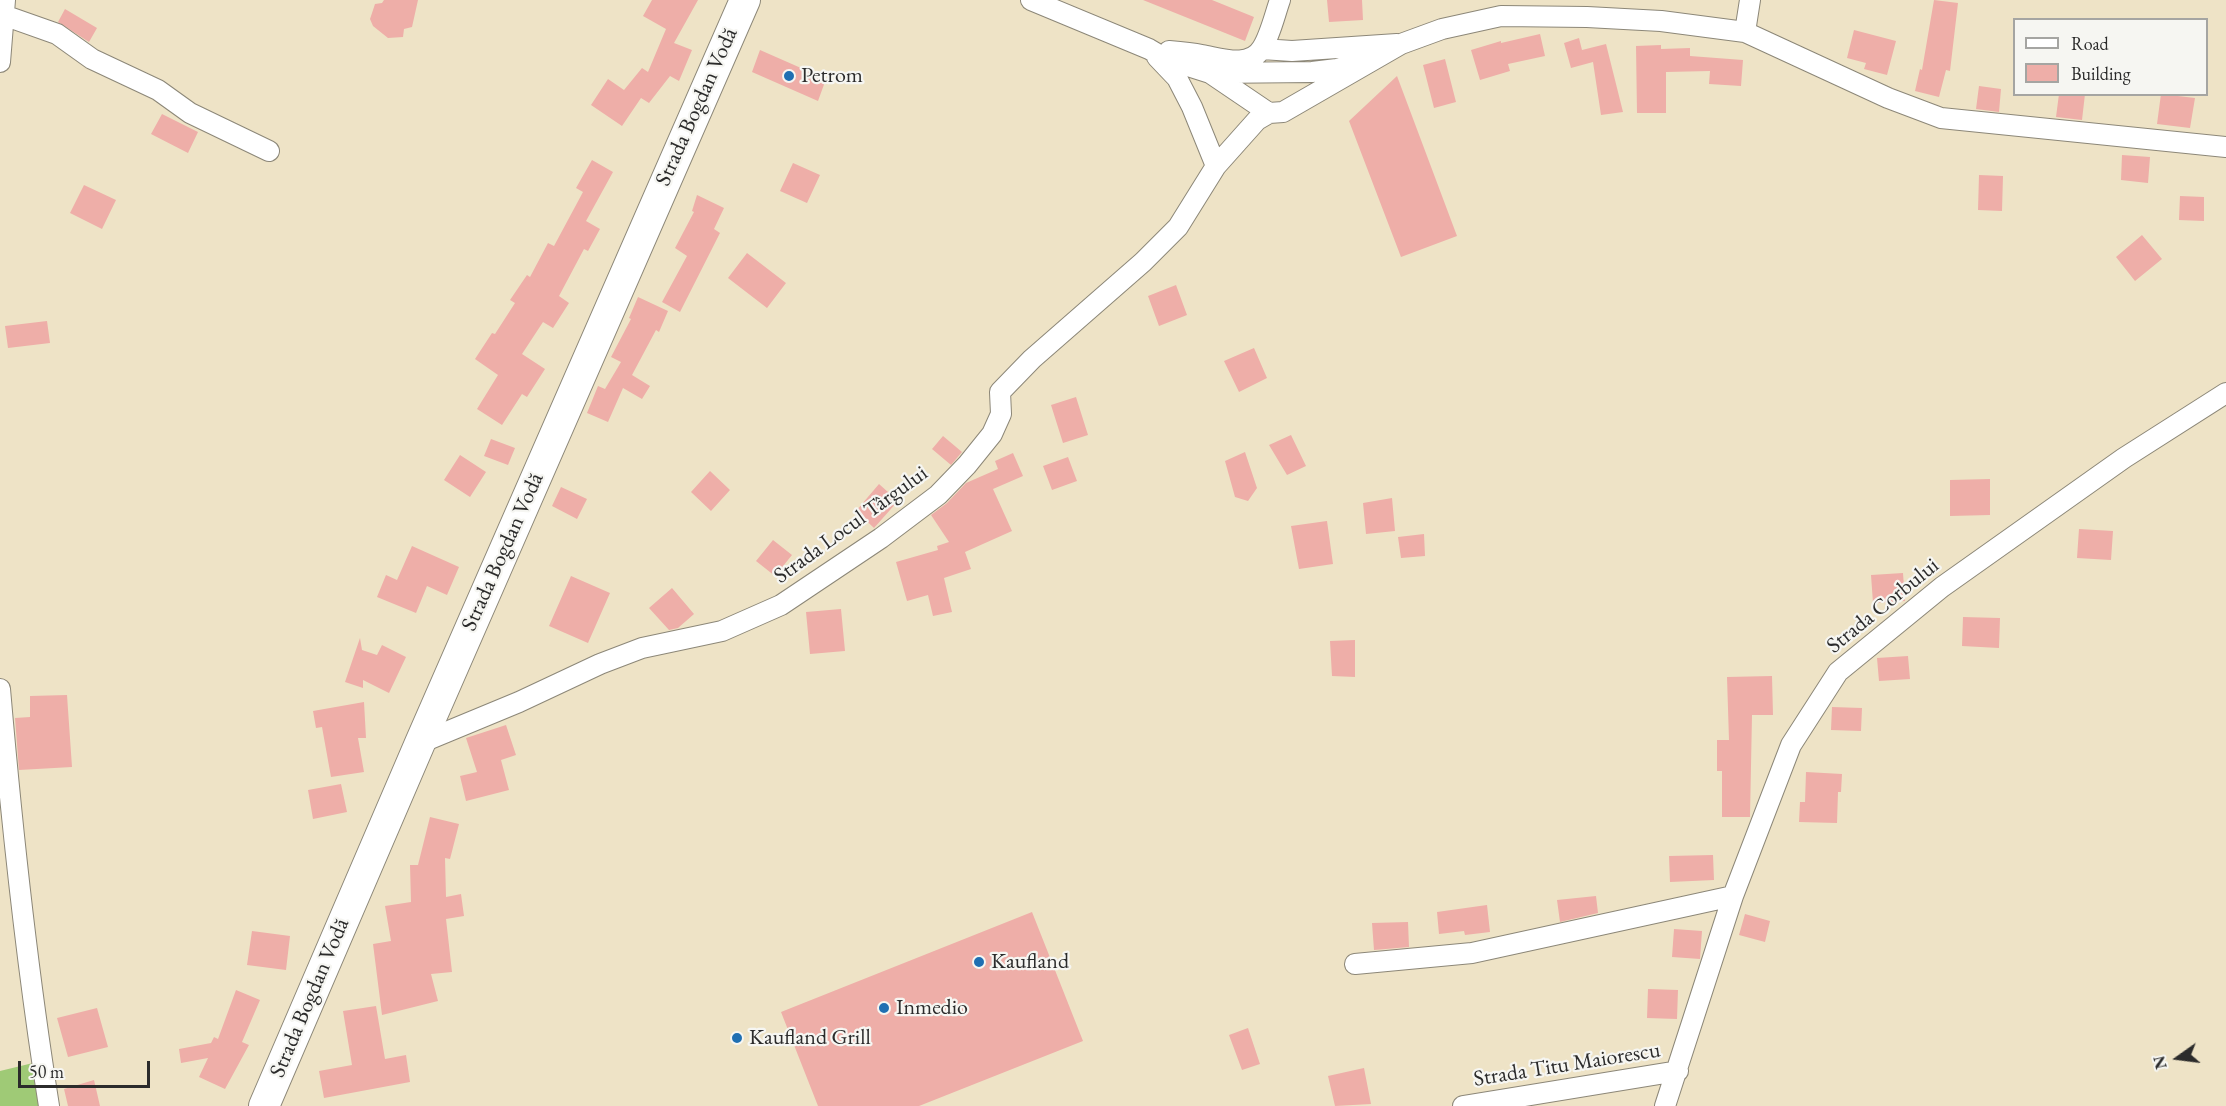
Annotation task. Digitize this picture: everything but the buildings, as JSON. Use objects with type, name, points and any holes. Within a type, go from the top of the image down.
[{"type":"main road","name":"Strada Bogdan Vodă","points":[[264,1106],[745,0]]},
{"type":"street","name":"Strada Locul Târgului","points":[[1031,0],[1149,49],[1166,59],[1210,73],[1269,113]]},
{"type":"street","points":[[1262,49],[1280,0]]},
{"type":"street","points":[[1745,32],[1750,0]]},
{"type":"street","points":[[0,62],[4,7],[57,34],[92,59],[158,90],[190,113],[269,151]]},
{"type":"street","name":"Strada Locul Târgului","points":[[1210,73],[1312,72],[1337,69],[1442,28],[1501,16],[1661,21],[1745,32],[1888,98],[1941,118],[2226,147]]},
{"type":"street","name":"Strada Locul Târgului","points":[[420,743],[519,702],[600,664],[642,648],[722,631],[746,621],[781,605],[881,538],[938,495],[967,465],[992,434],[1000,414],[1000,392],[1032,359],[1143,262],[1178,227],[1216,166],[1257,120],[1269,113],[1283,112],[1401,44]]},
{"type":"street","name":"Strada Locul Târgului","points":[[1149,49],[1235,60],[1252,57],[1262,49],[1292,51],[1401,44]]},
{"type":"street","name":"Strada Locul Târgului","points":[[1149,49],[1177,78],[1192,107],[1216,166]]},
{"type":"street","name":"Strada Locul Târgului","points":[[1258,72],[1292,51]]},
{"type":"street","name":"Strada Corbului","points":[[1665,1106],[1733,896],[1791,745],[1838,672],[1952,580],[2124,458],[2226,393]]},
{"type":"street","points":[[0,689],[9,796],[39,1044],[49,1106]]},
{"type":"street","points":[[1355,964],[1473,953],[1733,896]]},
{"type":"street","name":"Strada Titu Maiorescu","points":[[1463,1106],[1678,1071]]},
{"type":"green space","points":[[33,1063],[41,1106],[0,1106],[0,1071]]},
{"type":"place","name":"Petrom","points":[[789,76]]},
{"type":"place","name":"Kaufland","points":[[979,962]]},
{"type":"place","name":"Inmedio","points":[[884,1008]]},
{"type":"place","name":"Kaufland Grill","points":[[737,1038]]}]
